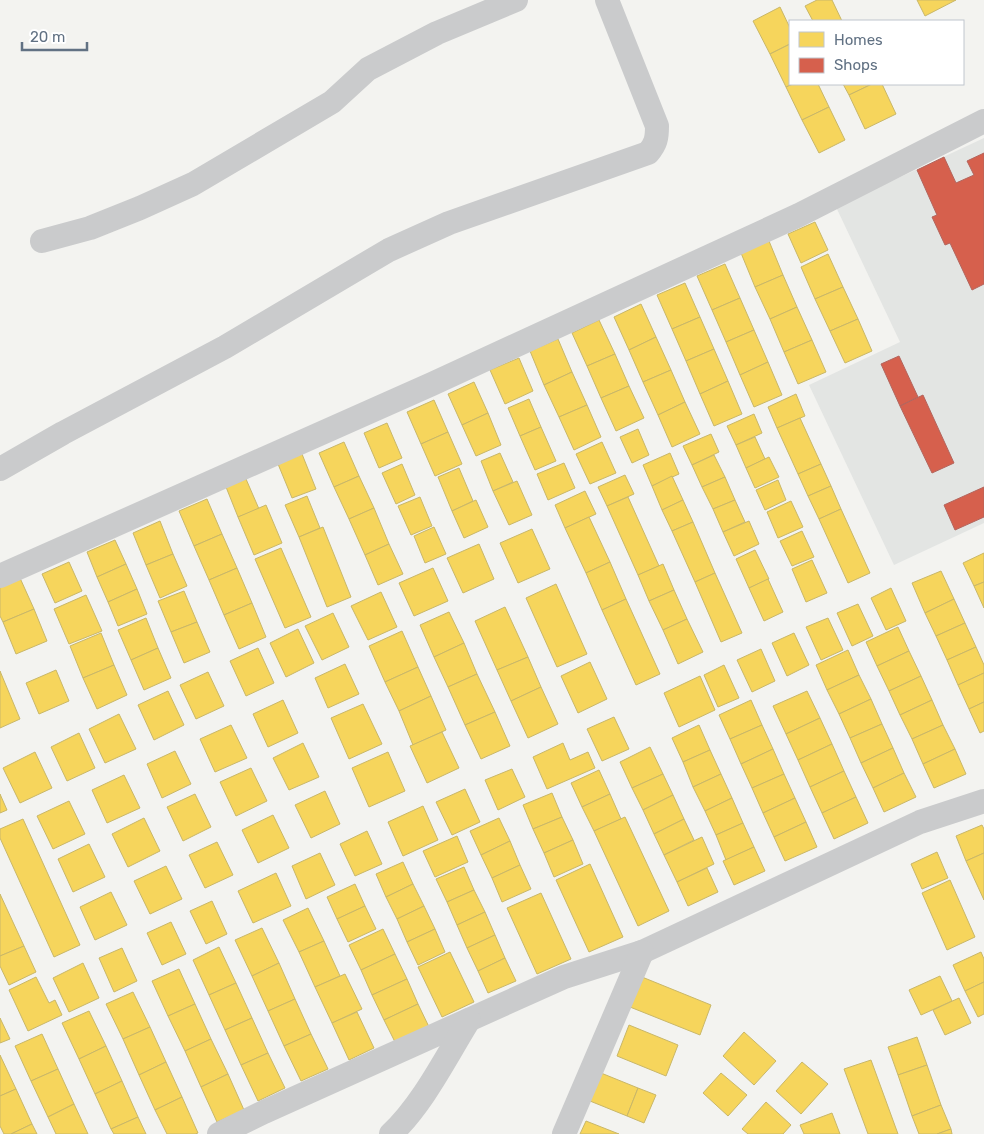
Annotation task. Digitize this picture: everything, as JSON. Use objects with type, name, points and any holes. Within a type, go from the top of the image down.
[{"type":"street","points":[[42,241],[90,228],[193,184],[332,102],[368,69],[437,33],[516,0]]},
{"type":"street","points":[[0,469],[63,433],[225,347],[390,250],[449,223],[648,154],[657,139],[657,126],[607,0]]},
{"type":"street","points":[[0,576],[477,364],[799,215],[984,121]]},
{"type":"street","points":[[218,1134],[564,977],[642,952],[920,822],[984,801]]},
{"type":"street","points":[[564,1134],[642,952]]},
{"type":"street","points":[[391,1134],[419,1100],[469,1020]]},
{"type":"shaded area","points":[[984,138],[984,523],[894,565],[809,385],[900,342],[836,207]]},
{"type":"building: Homes","points":[[817,0],[832,0],[842,20],[812,20],[805,6]]},
{"type":"building: Homes","points":[[917,0],[956,0],[925,16]]},
{"type":"building: Homes","points":[[780,7],[789,26],[789,44],[770,54],[753,21]]},
{"type":"building: Homes","points":[[789,44],[789,85],[791,85],[786,87],[770,54]]},
{"type":"building: Homes","points":[[791,85],[818,85],[829,107],[802,120],[786,87]]},
{"type":"building: Homes","points":[[844,85],[870,85],[849,95]]},
{"type":"building: Homes","points":[[870,85],[882,85],[896,114],[865,129],[849,95]]},
{"type":"building: Homes","points":[[829,107],[845,140],[819,153],[802,120]]},
{"type":"building: Homes","points":[[815,222],[828,250],[801,263],[788,234]]},
{"type":"building: Homes","points":[[769,241],[783,275],[755,287],[741,253]]},
{"type":"building: Homes","points":[[828,254],[843,287],[815,299],[801,267]]},
{"type":"building: Homes","points":[[725,264],[740,298],[712,310],[697,276]]},
{"type":"building: Homes","points":[[783,275],[797,307],[770,319],[755,287]]},
{"type":"building: Homes","points":[[685,283],[700,317],[672,329],[657,295]]},
{"type":"building: Homes","points":[[843,287],[858,319],[830,331],[815,299]]},
{"type":"building: Homes","points":[[740,298],[754,330],[726,342],[712,310]]},
{"type":"building: Homes","points":[[641,304],[656,337],[629,350],[614,317]]},
{"type":"building: Homes","points":[[797,307],[812,340],[784,352],[770,319]]},
{"type":"building: Homes","points":[[700,317],[714,349],[686,361],[672,329]]},
{"type":"building: Homes","points":[[858,319],[872,351],[845,363],[830,331]]},
{"type":"building: Homes","points":[[599,320],[615,354],[587,366],[572,333]]},
{"type":"building: Homes","points":[[754,330],[768,362],[740,375],[726,342]]},
{"type":"building: Homes","points":[[656,337],[671,370],[643,382],[629,350]]},
{"type":"building: Homes","points":[[558,339],[572,372],[544,385],[530,351]]},
{"type":"building: Homes","points":[[812,340],[826,372],[798,384],[784,352]]},
{"type":"building: Homes","points":[[714,349],[728,381],[700,394],[686,361]]},
{"type":"building: Homes","points":[[615,354],[629,386],[601,398],[587,366]]},
{"type":"building: Homes","points":[[519,358],[533,391],[505,404],[490,370]]},
{"type":"building: Homes","points":[[768,362],[782,395],[754,407],[740,375]]},
{"type":"building: Homes","points":[[671,370],[685,402],[658,415],[643,382]]},
{"type":"building: Homes","points":[[572,372],[587,405],[559,417],[544,385]]},
{"type":"building: Homes","points":[[728,381],[742,414],[714,426],[700,394]]},
{"type":"building: Homes","points":[[474,382],[488,413],[462,425],[448,394]]},
{"type":"building: Homes","points":[[629,386],[644,418],[616,431],[601,398]]},
{"type":"building: Homes","points":[[796,394],[805,416],[777,428],[768,407]]},
{"type":"building: Homes","points":[[529,399],[541,427],[520,436],[508,408]]},
{"type":"building: Homes","points":[[434,400],[448,432],[421,444],[407,412]]},
{"type":"building: Homes","points":[[685,402],[700,434],[672,447],[658,415]]},
{"type":"building: Homes","points":[[587,405],[601,437],[574,450],[559,417]]},
{"type":"building: Homes","points":[[488,413],[501,445],[476,456],[462,425]]},
{"type":"building: Homes","points":[[754,414],[762,433],[736,445],[727,426]]},
{"type":"building: Homes","points":[[800,418],[821,464],[798,474],[777,428]]},
{"type":"building: Homes","points":[[387,423],[402,458],[379,468],[364,433]]},
{"type":"building: Homes","points":[[541,427],[556,461],[535,470],[520,436]]},
{"type":"building: Homes","points":[[638,429],[649,455],[632,463],[620,437]]},
{"type":"building: Homes","points":[[448,432],[462,464],[435,476],[421,444]]},
{"type":"building: Homes","points":[[711,434],[719,452],[692,465],[683,446]]},
{"type":"building: Homes","points":[[755,437],[765,459],[746,468],[736,445]]},
{"type":"building: Homes","points":[[344,442],[359,476],[334,487],[319,453]]},
{"type":"building: Homes","points":[[602,442],[616,473],[590,484],[576,454]]},
{"type":"building: Homes","points":[[500,453],[513,482],[493,491],[481,461]]},
{"type":"building: Homes","points":[[670,453],[679,474],[652,486],[643,465]]},
{"type":"building: Homes","points":[[302,454],[316,489],[292,498],[278,464]]},
{"type":"building: Homes","points":[[714,455],[725,477],[702,487],[692,465]]},
{"type":"building: Homes","points":[[769,457],[779,477],[755,488],[746,468]]},
{"type":"building: Homes","points":[[564,463],[575,488],[548,500],[537,474]]},
{"type":"building: Homes","points":[[402,464],[415,495],[396,504],[382,473]]},
{"type":"building: Homes","points":[[821,464],[831,486],[808,496],[798,474]]},
{"type":"building: Homes","points":[[459,468],[473,501],[452,511],[438,477]]},
{"type":"building: Homes","points":[[625,475],[634,494],[607,506],[598,487]]},
{"type":"building: Homes","points":[[359,476],[374,508],[349,519],[334,487]]},
{"type":"building: Homes","points":[[672,476],[683,500],[662,510],[652,486]]},
{"type":"building: Homes","points":[[725,477],[735,500],[713,509],[702,487]]},
{"type":"building: Homes","points":[[246,479],[259,509],[238,517],[226,487]]},
{"type":"building: Homes","points":[[778,480],[786,500],[765,510],[756,490]]},
{"type":"building: Homes","points":[[517,481],[532,515],[509,525],[493,491]]},
{"type":"building: Homes","points":[[831,486],[841,509],[819,519],[808,496]]},
{"type":"building: Homes","points":[[585,491],[596,514],[565,528],[555,505]]},
{"type":"building: Homes","points":[[307,496],[320,528],[299,537],[285,505]]},
{"type":"building: Homes","points":[[420,497],[432,526],[411,535],[398,506]]},
{"type":"building: Homes","points":[[628,497],[659,566],[638,575],[607,506]]},
{"type":"building: Homes","points":[[207,499],[222,534],[194,546],[179,511]]},
{"type":"building: Homes","points":[[476,500],[488,527],[464,538],[452,511]]},
{"type":"building: Homes","points":[[683,500],[693,522],[672,531],[662,510]]},
{"type":"building: Homes","points":[[735,500],[745,522],[723,532],[713,509]]},
{"type":"building: Homes","points":[[791,501],[803,527],[778,538],[767,512]]},
{"type":"building: Homes","points":[[266,505],[282,543],[254,555],[238,517]]},
{"type":"building: Homes","points":[[374,508],[389,544],[365,555],[349,519]]},
{"type":"building: Homes","points":[[841,509],[870,573],[848,583],[819,519]]},
{"type":"building: Homes","points":[[589,517],[610,562],[586,573],[565,528]]},
{"type":"building: Homes","points":[[160,521],[173,554],[146,565],[133,533]]},
{"type":"building: Homes","points":[[749,521],[759,544],[734,556],[723,532]]},
{"type":"building: Homes","points":[[693,522],[715,573],[695,582],[672,531]]},
{"type":"building: Homes","points":[[323,527],[351,597],[327,607],[299,537]]},
{"type":"building: Homes","points":[[434,527],[446,554],[425,563],[414,536]]},
{"type":"building: Homes","points":[[532,529],[550,569],[518,583],[500,543]]},
{"type":"building: Homes","points":[[802,531],[814,557],[792,566],[780,541]]},
{"type":"building: Homes","points":[[222,534],[237,568],[209,580],[194,546]]},
{"type":"building: Homes","points":[[115,540],[126,564],[97,577],[87,552]]},
{"type":"building: Homes","points":[[389,544],[403,574],[378,585],[365,555]]},
{"type":"building: Homes","points":[[479,544],[494,579],[463,593],[447,558]]},
{"type":"building: Homes","points":[[281,548],[311,617],[285,628],[255,559]]},
{"type":"building: Homes","points":[[755,550],[769,579],[749,588],[736,559]]},
{"type":"building: Homes","points":[[984,553],[984,582],[974,586],[963,563]]},
{"type":"building: Homes","points":[[173,554],[187,586],[160,598],[146,565]]},
{"type":"building: Homes","points":[[812,560],[827,593],[806,602],[792,569]]},
{"type":"building: Homes","points":[[69,562],[82,591],[55,603],[42,574]]},
{"type":"building: Homes","points":[[610,562],[626,599],[602,610],[586,573]]},
{"type":"building: Homes","points":[[126,564],[137,589],[108,602],[97,577]]},
{"type":"building: Homes","points":[[663,564],[674,590],[649,601],[638,575]]},
{"type":"building: Homes","points":[[237,568],[252,603],[224,615],[209,580]]},
{"type":"building: Homes","points":[[433,568],[448,601],[414,616],[399,583]]},
{"type":"building: Homes","points":[[941,571],[954,599],[925,613],[912,583]]},
{"type":"building: Homes","points":[[715,573],[742,633],[721,642],[695,582]]},
{"type":"building: Homes","points":[[20,578],[34,609],[3,622],[0,616],[0,587]]},
{"type":"building: Homes","points":[[768,579],[783,612],[764,621],[749,588]]},
{"type":"building: Homes","points":[[984,582],[984,608],[974,586]]},
{"type":"building: Homes","points":[[556,584],[587,654],[557,667],[526,598]]},
{"type":"building: Homes","points":[[891,588],[906,621],[886,630],[871,598]]},
{"type":"building: Homes","points":[[137,589],[147,614],[118,626],[108,602]]},
{"type":"building: Homes","points":[[674,590],[687,619],[663,630],[649,601]]},
{"type":"building: Homes","points":[[184,591],[197,622],[171,632],[158,601]]},
{"type":"building: Homes","points":[[381,592],[397,627],[368,640],[351,606]]},
{"type":"building: Homes","points":[[86,595],[102,631],[69,644],[54,609]]},
{"type":"building: Homes","points":[[626,599],[660,674],[636,685],[602,610]]},
{"type":"building: Homes","points":[[954,599],[965,623],[936,636],[925,613]]},
{"type":"building: Homes","points":[[252,603],[266,637],[239,649],[224,615]]},
{"type":"building: Homes","points":[[858,604],[873,636],[852,646],[837,613]]},
{"type":"building: Homes","points":[[505,607],[528,657],[497,670],[475,621]]},
{"type":"building: Homes","points":[[34,609],[47,641],[16,654],[3,622]]},
{"type":"building: Homes","points":[[449,612],[464,643],[434,657],[420,625]]},
{"type":"building: Homes","points":[[333,613],[349,647],[322,660],[305,626]]},
{"type":"building: Homes","points":[[146,618],[158,648],[131,660],[118,630]]},
{"type":"building: Homes","points":[[828,618],[843,650],[821,660],[806,627]]},
{"type":"building: Homes","points":[[687,619],[703,652],[678,664],[663,630]]},
{"type":"building: Homes","points":[[197,622],[210,652],[184,663],[171,632]]},
{"type":"building: Homes","points":[[965,623],[976,647],[947,660],[936,636]]},
{"type":"building: Homes","points":[[898,627],[909,651],[877,666],[866,642]]},
{"type":"building: Homes","points":[[298,629],[314,663],[286,677],[270,643]]},
{"type":"building: Homes","points":[[402,631],[418,667],[385,682],[369,646]]},
{"type":"building: Homes","points":[[101,633],[114,665],[83,678],[70,646]]},
{"type":"building: Homes","points":[[794,633],[809,665],[787,676],[772,643]]},
{"type":"building: Homes","points":[[464,643],[477,674],[448,687],[434,657]]},
{"type":"building: Homes","points":[[976,647],[984,665],[984,673],[958,685],[947,660]]},
{"type":"building: Homes","points":[[158,648],[171,678],[144,690],[131,660]]},
{"type":"building: Homes","points":[[258,648],[274,683],[246,696],[230,661]]},
{"type":"building: Homes","points":[[761,649],[775,681],[752,692],[737,660]]},
{"type":"building: Homes","points":[[848,650],[859,675],[827,690],[816,665]]},
{"type":"building: Homes","points":[[909,651],[921,676],[889,691],[877,666]]},
{"type":"building: Homes","points":[[528,657],[541,687],[511,701],[497,670]]},
{"type":"building: Homes","points":[[590,662],[607,699],[578,713],[561,676]]},
{"type":"building: Homes","points":[[345,664],[359,694],[328,708],[315,678]]},
{"type":"building: Homes","points":[[114,665],[127,695],[97,709],[83,678]]},
{"type":"building: Homes","points":[[724,665],[739,698],[718,707],[704,675]]},
{"type":"building: Homes","points":[[418,667],[431,696],[399,711],[385,682]]},
{"type":"building: Homes","points":[[56,670],[69,701],[39,714],[26,683]]},
{"type":"building: Homes","points":[[0,671],[20,719],[0,728]]},
{"type":"building: Homes","points":[[208,672],[224,706],[196,719],[180,685]]},
{"type":"building: Homes","points":[[984,673],[984,702],[969,709],[958,685]]},
{"type":"building: Homes","points":[[477,674],[495,712],[465,725],[448,687]]},
{"type":"building: Homes","points":[[859,675],[871,699],[839,714],[827,690]]},
{"type":"building: Homes","points":[[700,676],[715,710],[679,727],[664,693]]},
{"type":"building: Homes","points":[[921,676],[932,700],[900,715],[889,691]]},
{"type":"building: Homes","points":[[541,687],[558,724],[528,738],[511,701]]},
{"type":"building: Homes","points":[[168,691],[184,725],[154,740],[138,705]]},
{"type":"building: Homes","points":[[807,691],[820,718],[786,734],[773,706]]},
{"type":"building: Homes","points":[[431,696],[446,730],[413,745],[399,711]]},
{"type":"building: Homes","points":[[871,699],[882,724],[850,738],[839,714]]},
{"type":"building: Homes","points":[[283,700],[298,733],[268,747],[253,714]]},
{"type":"building: Homes","points":[[751,700],[762,725],[730,739],[719,715]]},
{"type":"building: Homes","points":[[932,700],[943,725],[912,739],[900,715]]},
{"type":"building: Homes","points":[[984,702],[984,731],[980,733],[969,709]]},
{"type":"building: Homes","points":[[363,704],[382,744],[349,759],[331,718]]},
{"type":"building: Homes","points":[[495,712],[510,746],[481,759],[465,725]]},
{"type":"building: Homes","points":[[119,714],[136,749],[105,763],[89,729]]},
{"type":"building: Homes","points":[[614,717],[629,749],[602,761],[587,729]]},
{"type":"building: Homes","points":[[820,718],[832,744],[798,760],[786,734]]},
{"type":"building: Homes","points":[[882,724],[893,748],[861,763],[850,738]]},
{"type":"building: Homes","points":[[231,725],[247,758],[215,772],[200,739]]},
{"type":"building: Homes","points":[[699,725],[710,750],[683,762],[672,738]]},
{"type":"building: Homes","points":[[762,725],[773,749],[741,764],[730,739]]},
{"type":"building: Homes","points":[[943,725],[955,749],[923,764],[912,739]]},
{"type":"building: Homes","points":[[442,732],[459,768],[427,783],[410,746]]},
{"type":"building: Homes","points":[[79,733],[95,768],[67,781],[51,747]]},
{"type":"building: Homes","points":[[303,743],[319,777],[289,790],[273,758]]},
{"type":"building: Homes","points":[[563,743],[570,760],[588,752],[595,768],[547,789],[533,757]]},
{"type":"building: Homes","points":[[832,744],[844,771],[810,787],[798,760]]},
{"type":"building: Homes","points":[[650,747],[663,774],[632,788],[620,762]]},
{"type":"building: Homes","points":[[893,748],[904,773],[873,788],[861,763]]},
{"type":"building: Homes","points":[[773,749],[784,774],[752,788],[741,764]]},
{"type":"building: Homes","points":[[955,749],[966,774],[934,788],[923,764]]},
{"type":"building: Homes","points":[[710,750],[721,774],[693,787],[683,762]]},
{"type":"building: Homes","points":[[175,751],[191,784],[162,798],[147,764]]},
{"type":"building: Homes","points":[[35,752],[52,788],[20,803],[3,768]]},
{"type":"building: Homes","points":[[388,752],[405,791],[369,807],[352,768]]},
{"type":"building: Homes","points":[[251,768],[267,801],[236,816],[220,782]]},
{"type":"building: Homes","points":[[512,769],[525,797],[498,810],[485,780]]},
{"type":"building: Homes","points":[[599,770],[610,794],[582,807],[571,783]]},
{"type":"building: Homes","points":[[844,771],[856,797],[822,813],[810,787]]},
{"type":"building: Homes","points":[[904,773],[916,797],[884,812],[873,788]]},
{"type":"building: Homes","points":[[663,774],[673,795],[643,810],[632,788]]},
{"type":"building: Homes","points":[[721,774],[732,798],[705,811],[693,787]]},
{"type":"building: Homes","points":[[784,774],[795,798],[763,813],[752,788]]},
{"type":"building: Homes","points":[[124,775],[140,808],[107,823],[92,790]]},
{"type":"building: Homes","points":[[465,789],[480,822],[452,835],[436,802]]},
{"type":"building: Homes","points":[[325,791],[340,824],[311,838],[295,805]]},
{"type":"building: Homes","points":[[552,793],[562,817],[533,829],[523,805]]},
{"type":"building: Homes","points":[[0,794],[7,810],[0,813]]},
{"type":"building: Homes","points":[[195,794],[211,827],[183,841],[167,807]]},
{"type":"building: Homes","points":[[610,794],[621,819],[594,831],[582,807]]},
{"type":"building: Homes","points":[[673,795],[684,819],[654,834],[643,810]]},
{"type":"building: Homes","points":[[856,797],[868,823],[834,839],[822,813]]},
{"type":"building: Homes","points":[[732,798],[743,823],[716,835],[705,811]]},
{"type":"building: Homes","points":[[795,798],[806,822],[774,837],[763,813]]},
{"type":"building: Homes","points":[[69,801],[85,834],[53,849],[37,816]]},
{"type":"building: Homes","points":[[423,806],[438,840],[403,856],[388,822]]},
{"type":"building: Homes","points":[[273,815],[289,848],[258,863],[242,830]]},
{"type":"building: Homes","points":[[562,817],[573,840],[544,853],[533,829]]},
{"type":"building: Homes","points":[[625,817],[669,911],[638,926],[594,831]]},
{"type":"building: Homes","points":[[144,818],[160,851],[128,867],[112,834]]},
{"type":"building: Homes","points":[[499,818],[510,841],[481,855],[470,831]]},
{"type":"building: Homes","points":[[23,819],[80,945],[54,957],[0,838],[0,829]]},
{"type":"building: Homes","points":[[684,819],[694,840],[664,855],[654,834]]},
{"type":"building: Homes","points":[[806,822],[817,847],[785,861],[774,837]]},
{"type":"building: Homes","points":[[743,823],[754,847],[726,860],[716,835]]},
{"type":"building: Homes","points":[[982,825],[984,829],[984,853],[966,861],[956,836]]},
{"type":"building: Homes","points":[[367,831],[382,864],[355,876],[340,844]]},
{"type":"building: Homes","points":[[457,836],[468,862],[435,877],[423,851]]},
{"type":"building: Homes","points":[[702,837],[714,864],[677,882],[664,855]]},
{"type":"building: Homes","points":[[573,840],[583,864],[554,877],[544,853]]},
{"type":"building: Homes","points":[[510,841],[520,865],[492,878],[481,855]]},
{"type":"building: Homes","points":[[217,842],[233,875],[205,888],[189,855]]},
{"type":"building: Homes","points":[[89,844],[105,877],[73,892],[58,859]]},
{"type":"building: Homes","points":[[754,847],[765,871],[734,885],[723,861]]},
{"type":"building: Homes","points":[[937,852],[948,878],[922,889],[911,864]]},
{"type":"building: Homes","points":[[320,853],[335,885],[306,899],[292,866]]},
{"type":"building: Homes","points":[[984,853],[984,900],[966,861]]},
{"type":"building: Homes","points":[[403,862],[413,884],[386,897],[376,874]]},
{"type":"building: Homes","points":[[590,864],[623,937],[589,952],[556,880]]},
{"type":"building: Homes","points":[[520,865],[531,889],[502,902],[492,878]]},
{"type":"building: Homes","points":[[166,866],[182,899],[150,914],[134,881]]},
{"type":"building: Homes","points":[[464,867],[474,890],[447,902],[436,879]]},
{"type":"building: Homes","points":[[707,868],[718,892],[688,906],[677,882]]},
{"type":"building: Homes","points":[[276,873],[291,906],[253,923],[238,891]]},
{"type":"building: Homes","points":[[950,880],[975,937],[947,950],[922,893]]},
{"type":"building: Homes","points":[[355,884],[365,906],[337,919],[327,897]]},
{"type":"building: Homes","points":[[413,884],[424,906],[397,919],[386,897]]},
{"type":"building: Homes","points":[[474,890],[485,912],[457,925],[447,902]]},
{"type":"building: Homes","points":[[111,892],[127,925],[95,940],[80,907]]},
{"type":"building: Homes","points":[[541,893],[571,959],[537,974],[507,908]]},
{"type":"building: Homes","points":[[0,894],[24,946],[0,956]]},
{"type":"building: Homes","points":[[212,901],[227,934],[206,944],[190,911]]},
{"type":"building: Homes","points":[[365,906],[376,929],[348,942],[337,919]]},
{"type":"building: Homes","points":[[424,906],[435,929],[407,942],[397,919]]},
{"type":"building: Homes","points":[[308,908],[324,941],[299,952],[283,920]]},
{"type":"building: Homes","points":[[485,912],[495,935],[467,948],[457,925]]},
{"type":"building: Homes","points":[[171,922],[186,954],[162,965],[147,933]]},
{"type":"building: Homes","points":[[262,928],[279,963],[252,976],[235,940]]},
{"type":"building: Homes","points":[[383,929],[395,954],[361,970],[349,945]]},
{"type":"building: Homes","points":[[435,929],[445,952],[418,965],[407,942]]},
{"type":"building: Homes","points":[[495,935],[505,958],[478,971],[467,948]]},
{"type":"building: Homes","points":[[324,941],[340,976],[315,987],[299,952]]},
{"type":"building: Homes","points":[[24,946],[36,972],[9,985],[0,966],[0,956]]},
{"type":"building: Homes","points":[[219,947],[236,983],[209,995],[193,960]]},
{"type":"building: Homes","points":[[122,948],[137,981],[114,992],[99,958]]},
{"type":"building: Homes","points":[[450,952],[474,1002],[442,1017],[418,967]]},
{"type":"building: Homes","points":[[981,952],[984,959],[984,982],[965,991],[953,965]]},
{"type":"building: Homes","points":[[395,954],[407,979],[372,995],[361,970]]},
{"type":"building: Homes","points":[[505,958],[516,981],[488,993],[478,971]]},
{"type":"building: Homes","points":[[83,963],[99,998],[69,1012],[53,978]]},
{"type":"building: Homes","points":[[279,963],[295,999],[268,1011],[252,976]]},
{"type":"building: Homes","points":[[179,969],[195,1004],[168,1016],[152,981]]},
{"type":"building: Homes","points":[[345,974],[362,1009],[332,1023],[315,987]]},
{"type":"building: Homes","points":[[940,976],[952,1001],[921,1015],[909,990]]},
{"type":"building: Homes","points":[[36,977],[49,1003],[55,1000],[62,1015],[28,1031],[9,990]]},
{"type":"building: Homes","points":[[642,977],[711,1005],[700,1035],[630,1007]]},
{"type":"building: Homes","points":[[407,979],[418,1004],[384,1020],[372,995]]},
{"type":"building: Homes","points":[[984,982],[984,1014],[978,1017],[965,991]]},
{"type":"building: Homes","points":[[236,983],[252,1018],[225,1030],[209,995]]},
{"type":"building: Homes","points":[[133,992],[150,1027],[123,1039],[106,1004]]},
{"type":"building: Homes","points":[[959,998],[971,1023],[945,1035],[933,1010]]},
{"type":"building: Homes","points":[[295,999],[311,1034],[284,1046],[268,1011]]},
{"type":"building: Homes","points":[[195,1004],[211,1039],[185,1051],[168,1016]]},
{"type":"building: Homes","points":[[418,1004],[430,1029],[396,1044],[384,1020]]},
{"type":"building: Homes","points":[[89,1011],[106,1046],[79,1059],[62,1023]]},
{"type":"building: Homes","points":[[357,1012],[374,1048],[349,1060],[332,1023]]},
{"type":"building: Homes","points":[[0,1018],[10,1039],[0,1043]]},
{"type":"building: Homes","points":[[252,1018],[268,1053],[241,1065],[225,1030]]},
{"type":"building: Homes","points":[[629,1025],[678,1045],[666,1076],[617,1056]]},
{"type":"building: Homes","points":[[150,1027],[166,1062],[139,1075],[123,1039]]},
{"type":"building: Homes","points":[[744,1032],[776,1061],[754,1085],[723,1056]]},
{"type":"building: Homes","points":[[42,1034],[58,1069],[31,1081],[15,1046]]},
{"type":"building: Homes","points":[[311,1034],[328,1069],[301,1081],[284,1046]]},
{"type":"building: Homes","points":[[917,1037],[927,1065],[898,1075],[888,1047]]},
{"type":"building: Homes","points":[[211,1039],[228,1074],[201,1087],[185,1051]]},
{"type":"building: Homes","points":[[106,1046],[122,1081],[95,1094],[79,1059]]},
{"type":"building: Homes","points":[[268,1053],[285,1088],[258,1101],[241,1065]]},
{"type":"building: Homes","points":[[0,1055],[16,1089],[0,1096]]},
{"type":"building: Homes","points":[[871,1060],[898,1134],[868,1134],[844,1069]]},
{"type":"building: Homes","points":[[166,1062],[182,1097],[155,1110],[139,1075]]},
{"type":"building: Homes","points":[[802,1062],[828,1084],[801,1114],[776,1091]]},
{"type":"building: Homes","points":[[927,1065],[941,1105],[912,1116],[898,1075]]},
{"type":"building: Homes","points":[[58,1069],[74,1104],[48,1117],[31,1081]]},
{"type":"building: Homes","points":[[601,1073],[638,1088],[627,1116],[590,1101]]},
{"type":"building: Homes","points":[[721,1073],[747,1095],[728,1116],[703,1093]]},
{"type":"building: Homes","points":[[228,1074],[244,1110],[217,1122],[201,1087]]},
{"type":"building: Homes","points":[[122,1081],[138,1117],[111,1129],[95,1094]]},
{"type":"building: Homes","points":[[638,1088],[656,1095],[644,1123],[627,1116]]},
{"type":"building: Homes","points":[[16,1089],[32,1124],[11,1134],[4,1134],[0,1126],[0,1096]]},
{"type":"building: Homes","points":[[182,1097],[198,1133],[167,1134],[155,1110]]},
{"type":"building: Homes","points":[[766,1102],[791,1125],[783,1134],[748,1134],[742,1129]]},
{"type":"building: Homes","points":[[74,1104],[88,1134],[56,1134],[48,1117]]},
{"type":"building: Homes","points":[[941,1105],[951,1129],[937,1134],[919,1134],[912,1116]]},
{"type":"building: Homes","points":[[832,1113],[840,1134],[804,1134],[800,1125]]},
{"type":"building: Homes","points":[[138,1117],[146,1134],[114,1134],[111,1129]]},
{"type":"building: Homes","points":[[586,1121],[619,1134],[580,1134]]},
{"type":"building: Homes","points":[[32,1124],[37,1134],[11,1134]]},
{"type":"building: Homes","points":[[951,1129],[952,1134],[937,1134]]},
{"type":"building: Shops","points":[[984,153],[984,284],[972,290],[950,243],[945,245],[932,217],[937,215],[917,170],[944,157],[956,183],[974,175],[967,161]]},
{"type":"building: Shops","points":[[899,356],[918,397],[900,406],[881,364]]},
{"type":"building: Shops","points":[[923,395],[954,463],[932,473],[900,406]]},
{"type":"building: Shops","points":[[984,487],[984,517],[955,530],[944,505]]}]
